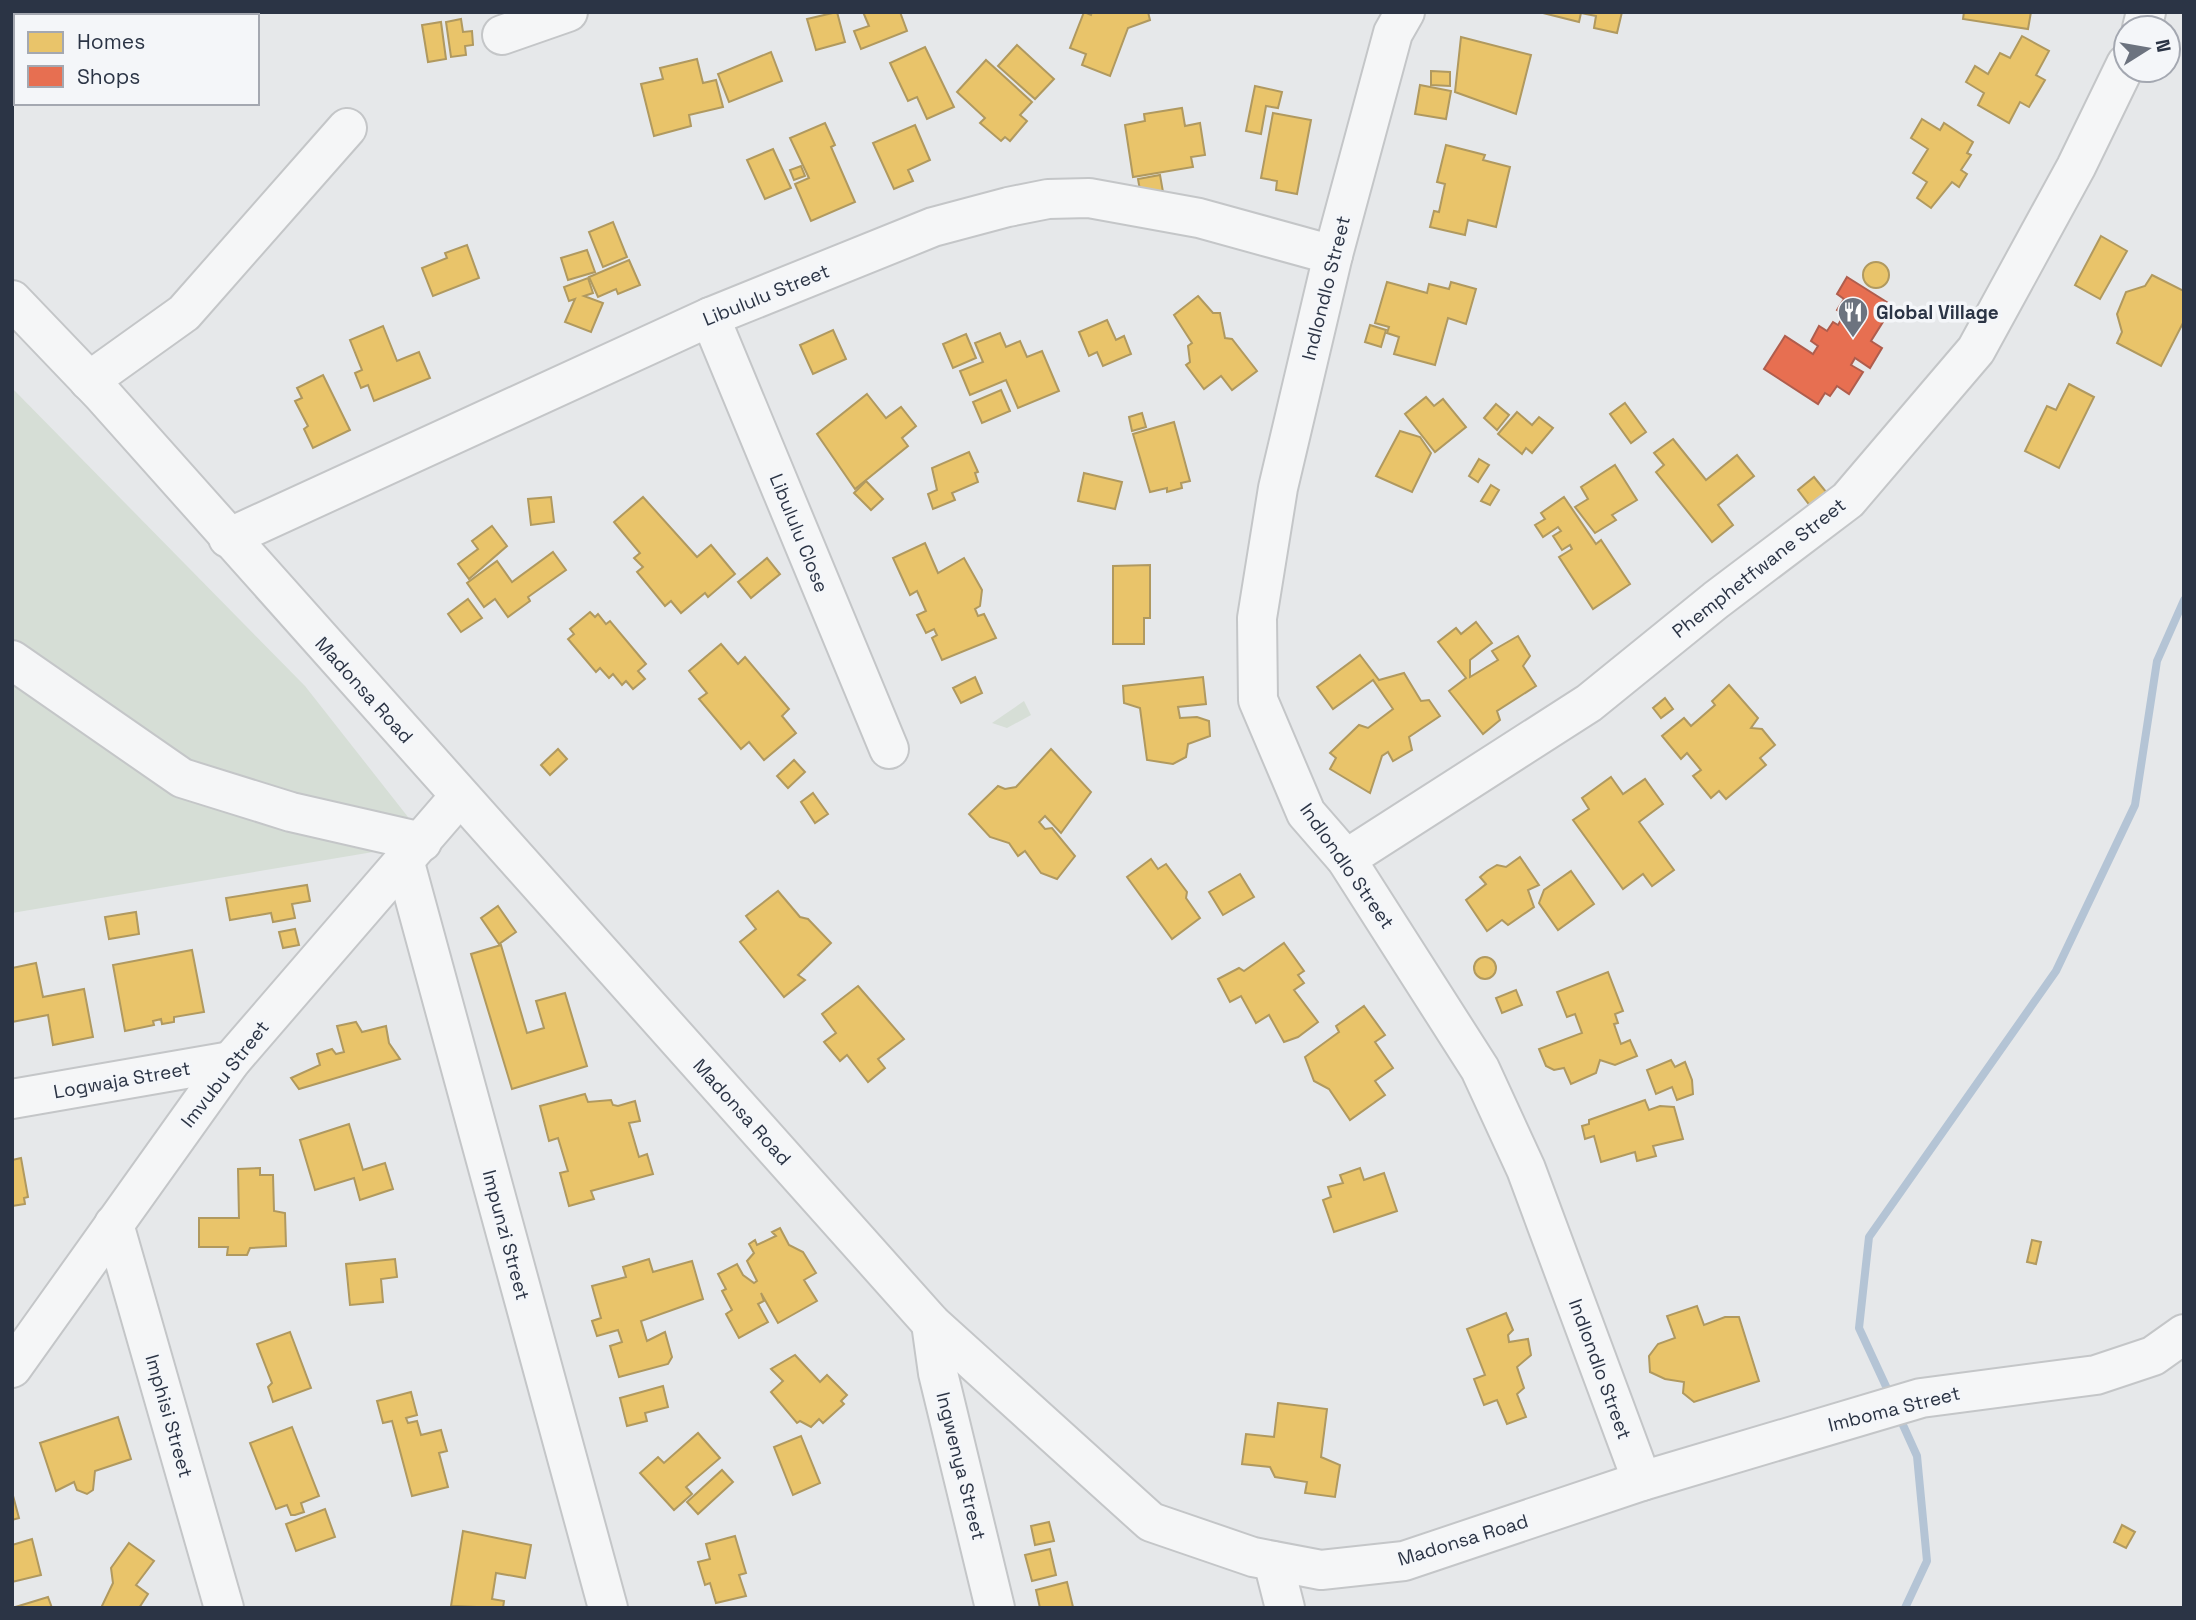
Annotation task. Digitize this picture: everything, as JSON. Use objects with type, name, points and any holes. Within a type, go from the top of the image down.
[{"type":"street","points":[[502,35],[568,12]]},
{"type":"street","name":"Indlondlo Street","points":[[1405,12],[1393,33],[1333,255],[1274,514],[1257,618],[1258,700],[1306,813],[1346,859],[1480,1069],[1526,1169],[1642,1482]]},
{"type":"street","name":"Phemphetfwane Street","points":[[1346,859],[1589,703],[1716,600],[1848,500],[1976,350],[2076,167],[2116,84]]},
{"type":"street","points":[[89,381],[184,313],[347,128]]},
{"type":"street","name":"Libululu Street","points":[[229,538],[710,317],[933,227],[1048,199],[1089,198],[1199,218],[1333,255]]},
{"type":"street","name":"Madonsa Road","points":[[12,300],[89,381],[931,1323],[1151,1522],[1253,1557],[1321,1570],[1404,1561],[1642,1482]]},
{"type":"street","name":"Libululu Close","points":[[710,317],[889,749]]},
{"type":"street","points":[[17,665],[182,778],[413,853]]},
{"type":"street","name":"Imvubu Street","points":[[12,1368],[231,1061],[459,797]]},
{"type":"street","name":"Impunzi Street","points":[[413,853],[608,1608]]},
{"type":"street","name":"Logwaja Street","points":[[12,1099],[231,1061]]},
{"type":"street","name":"Imphisi Street","points":[[114,1224],[224,1608]]},
{"type":"street","name":"Ingwenya Street","points":[[931,1323],[938,1373],[995,1608]]},
{"type":"street","name":"Imboma Street","points":[[1642,1482],[1921,1398],[2096,1375],[2153,1356],[2184,1334]]},
{"type":"street","points":[[1273,1561],[1285,1608]]},
{"type":"shaded area","points":[[12,388],[305,686],[408,817],[379,851],[12,913]]},
{"type":"shaded area","points":[[1024,701],[1031,715],[1007,728],[992,723]]},
{"type":"building: Homes","points":[[837,12],[845,42],[816,50],[807,19]]},
{"type":"building: Homes","points":[[863,12],[900,12],[907,31],[861,49],[854,31],[869,26]]},
{"type":"building: Homes","points":[[1084,12],[1091,15],[1092,12],[1148,12],[1150,20],[1128,28],[1110,76],[1082,65],[1086,54],[1070,48]]},
{"type":"building: Homes","points":[[1622,12],[1617,33],[1594,28],[1596,16],[1581,13],[1579,22],[1543,13]]},
{"type":"building: Homes","points":[[1964,12],[2031,12],[2028,29],[1963,19]]},
{"type":"building: Homes","points":[[461,19],[463,32],[472,31],[473,45],[465,46],[466,55],[451,57],[446,22]]},
{"type":"building: Homes","points":[[14,20],[14,51],[12,51]]},
{"type":"building: Homes","points":[[441,22],[446,59],[428,62],[422,25]]},
{"type":"building: Homes","points":[[2022,36],[2049,51],[2036,75],[2045,80],[2029,107],[2020,102],[2009,123],[1978,105],[1984,93],[1966,82],[1975,66],[1988,74],[2000,53],[2010,58]]},
{"type":"building: Homes","points":[[1461,37],[1531,55],[1516,114],[1455,92]]},
{"type":"building: Homes","points":[[1017,45],[1054,79],[1035,99],[998,66]]},
{"type":"building: Homes","points":[[925,47],[954,107],[927,119],[917,97],[908,101],[890,63]]},
{"type":"building: Homes","points":[[771,52],[782,81],[729,102],[718,74]]},
{"type":"building: Homes","points":[[697,59],[703,83],[716,80],[723,107],[689,115],[691,126],[654,136],[641,84],[663,79],[660,68]]},
{"type":"building: Homes","points":[[986,60],[1032,102],[1020,115],[1027,121],[1010,141],[1005,137],[1001,141],[980,123],[985,118],[957,92]]},
{"type":"building: Homes","points":[[1431,71],[1450,72],[1450,86],[1431,85]]},
{"type":"building: Homes","points":[[1420,85],[1451,91],[1446,119],[1415,114]]},
{"type":"building: Homes","points":[[1255,86],[1282,92],[1278,108],[1266,106],[1261,134],[1246,131]]},
{"type":"building: Homes","points":[[1182,108],[1185,126],[1200,123],[1205,155],[1191,157],[1193,167],[1133,177],[1125,125],[1145,121],[1144,114]]},
{"type":"building: Homes","points":[[1273,113],[1311,120],[1297,194],[1276,190],[1277,181],[1261,178]]},
{"type":"building: Homes","points":[[1922,119],[1940,130],[1944,123],[1973,142],[1967,153],[1971,155],[1961,170],[1967,174],[1959,187],[1952,182],[1931,208],[1917,198],[1927,182],[1913,173],[1928,149],[1911,138]]},
{"type":"building: Homes","points":[[825,123],[835,145],[831,147],[855,202],[811,221],[795,184],[809,178],[790,138]]},
{"type":"building: Homes","points":[[915,125],[930,160],[908,170],[913,181],[894,189],[873,143]]},
{"type":"building: Homes","points":[[1446,145],[1485,155],[1483,160],[1510,167],[1496,227],[1468,220],[1465,235],[1430,227],[1434,211],[1439,212],[1445,184],[1437,182]]},
{"type":"building: Homes","points":[[773,149],[791,188],[765,199],[747,160]]},
{"type":"building: Homes","points":[[801,166],[805,176],[794,180],[790,170]]},
{"type":"building: Homes","points":[[1160,175],[1163,192],[1141,196],[1138,179]]},
{"type":"building: Homes","points":[[613,222],[627,257],[603,267],[589,232]]},
{"type":"building: Homes","points":[[2101,236],[2127,251],[2100,299],[2075,285]]},
{"type":"building: Homes","points":[[467,245],[479,278],[433,296],[422,268],[447,258],[445,253]]},
{"type":"building: Homes","points":[[587,250],[595,272],[568,280],[561,258]]},
{"type":"building: Homes","points":[[629,260],[640,285],[618,294],[616,289],[598,297],[589,277]]},
{"type":"building: Homes","points":[[1876,262],[1885,266],[1889,275],[1885,284],[1876,288],[1867,284],[1863,275],[1867,266]]},
{"type":"building: Homes","points":[[2152,275],[2184,291],[2184,321],[2161,366],[2117,343],[2122,332],[2117,314],[2126,292],[2145,286]]},
{"type":"building: Homes","points":[[588,278],[593,293],[584,296],[603,303],[591,332],[565,322],[575,299],[569,301],[564,287]]},
{"type":"building: Homes","points":[[1387,282],[1427,293],[1429,284],[1449,289],[1451,282],[1476,289],[1466,324],[1448,318],[1435,365],[1394,354],[1399,337],[1387,333],[1389,327],[1375,323]]},
{"type":"building: Homes","points":[[1198,296],[1213,313],[1220,313],[1225,338],[1232,339],[1257,371],[1232,390],[1221,376],[1204,389],[1186,365],[1190,362],[1188,346],[1192,343],[1174,315]]},
{"type":"building: Homes","points":[[1107,320],[1116,340],[1124,336],[1131,354],[1103,366],[1097,352],[1089,356],[1079,332]]},
{"type":"building: Homes","points":[[1370,325],[1386,330],[1381,347],[1365,342]]},
{"type":"building: Homes","points":[[383,326],[397,361],[419,352],[430,378],[374,401],[368,385],[361,388],[355,373],[362,370],[350,340]]},
{"type":"building: Homes","points":[[833,330],[846,359],[813,374],[800,345]]},
{"type":"building: Homes","points":[[1000,333],[1006,347],[1020,341],[1027,357],[1042,351],[1059,391],[1018,408],[1006,380],[970,395],[960,371],[983,362],[975,343]]},
{"type":"building: Homes","points":[[966,334],[976,358],[953,368],[943,344]]},
{"type":"building: Homes","points":[[323,375],[350,430],[313,448],[304,429],[308,426],[295,401],[302,398],[297,388]]},
{"type":"building: Homes","points":[[2069,384],[2094,397],[2059,468],[2025,451],[2047,406],[2056,410]]},
{"type":"building: Homes","points":[[1001,390],[1010,411],[982,423],[973,402]]},
{"type":"building: Homes","points":[[867,394],[886,418],[901,407],[916,426],[902,438],[908,446],[855,489],[817,434]]},
{"type":"building: Homes","points":[[1426,397],[1434,406],[1443,399],[1466,427],[1435,452],[1405,414]]},
{"type":"building: Homes","points":[[1625,403],[1646,432],[1631,443],[1610,414]]},
{"type":"building: Homes","points":[[1496,404],[1509,415],[1497,430],[1484,418]]},
{"type":"building: Homes","points":[[1517,412],[1532,425],[1539,417],[1553,428],[1532,453],[1526,448],[1522,454],[1498,434]]},
{"type":"building: Homes","points":[[1142,413],[1146,427],[1132,431],[1129,417]]},
{"type":"building: Homes","points":[[1174,422],[1190,481],[1181,483],[1182,488],[1167,492],[1167,488],[1150,492],[1133,434]]},
{"type":"building: Homes","points":[[1400,431],[1420,437],[1431,453],[1412,492],[1376,476]]},
{"type":"building: Homes","points":[[1673,439],[1706,480],[1737,455],[1754,476],[1718,505],[1733,525],[1712,542],[1656,472],[1664,465],[1654,453]]},
{"type":"building: Homes","points":[[969,452],[978,472],[975,473],[978,482],[952,493],[955,500],[933,509],[928,494],[937,490],[932,468]]},
{"type":"building: Homes","points":[[1479,459],[1489,465],[1478,482],[1469,476]]},
{"type":"building: Homes","points":[[1615,465],[1637,500],[1612,515],[1616,520],[1595,533],[1575,507],[1588,499],[1581,487]]},
{"type":"building: Homes","points":[[1084,473],[1122,482],[1115,509],[1078,501]]},
{"type":"building: Homes","points":[[1814,477],[1831,498],[1814,511],[1798,490]]},
{"type":"building: Homes","points":[[866,481],[883,499],[871,510],[854,493]]},
{"type":"building: Homes","points":[[1491,485],[1499,490],[1490,505],[1481,501]]},
{"type":"building: Homes","points":[[551,497],[554,522],[531,525],[528,499]]},
{"type":"building: Homes","points":[[643,497],[697,557],[711,545],[735,574],[708,597],[705,593],[681,613],[671,601],[665,606],[637,572],[643,567],[634,558],[640,553],[614,522]]},
{"type":"building: Homes","points":[[1564,497],[1596,544],[1601,540],[1630,584],[1593,609],[1559,557],[1572,549],[1570,545],[1562,550],[1553,536],[1561,531],[1558,527],[1543,537],[1535,525],[1545,519],[1541,513]]},
{"type":"building: Homes","points":[[492,526],[507,546],[469,579],[458,564],[478,549],[472,541]]},
{"type":"building: Homes","points":[[925,543],[938,573],[964,558],[982,590],[980,606],[975,609],[978,616],[984,614],[996,638],[942,660],[932,638],[937,635],[934,629],[926,633],[917,615],[926,611],[917,591],[910,595],[893,558]]},
{"type":"building: Homes","points":[[553,552],[566,570],[528,597],[530,601],[508,617],[495,599],[484,607],[467,583],[497,561],[512,582]]},
{"type":"building: Homes","points":[[767,558],[780,574],[751,598],[738,582]]},
{"type":"building: Homes","points":[[1150,565],[1150,618],[1144,618],[1144,644],[1113,644],[1113,566]]},
{"type":"building: Homes","points":[[468,599],[482,618],[461,632],[448,614]]},
{"type":"building: Homes","points":[[590,612],[595,617],[598,614],[606,624],[610,621],[646,664],[638,671],[645,679],[633,689],[626,681],[622,685],[613,674],[609,678],[600,668],[596,672],[568,639],[574,634],[570,629]]},
{"type":"building: Homes","points":[[1476,622],[1492,643],[1470,660],[1470,677],[1498,660],[1492,651],[1518,636],[1530,656],[1523,666],[1536,686],[1497,711],[1500,720],[1483,734],[1449,691],[1466,678],[1438,642],[1456,628],[1461,634]]},
{"type":"building: Homes","points":[[721,644],[738,664],[745,657],[789,709],[782,716],[796,733],[764,760],[749,742],[741,749],[699,699],[707,693],[689,671]]},
{"type":"building: Homes","points":[[1360,655],[1379,680],[1404,673],[1421,701],[1429,700],[1440,716],[1409,737],[1412,750],[1393,761],[1388,752],[1382,756],[1370,793],[1330,769],[1336,758],[1330,753],[1359,725],[1368,728],[1393,709],[1373,680],[1333,709],[1317,687]]},
{"type":"building: Homes","points":[[975,677],[982,693],[961,703],[953,688]]},
{"type":"building: Homes","points":[[1203,677],[1206,704],[1178,707],[1180,718],[1197,717],[1209,721],[1210,736],[1188,744],[1186,757],[1173,764],[1147,760],[1140,708],[1124,703],[1123,686]]},
{"type":"building: Homes","points":[[1729,685],[1758,718],[1751,728],[1762,729],[1775,745],[1760,758],[1766,765],[1726,799],[1719,791],[1711,798],[1693,776],[1701,770],[1687,753],[1681,759],[1662,736],[1684,718],[1691,726],[1715,705],[1712,701]]},
{"type":"building: Homes","points":[[1665,698],[1673,709],[1661,718],[1653,708]]},
{"type":"building: Homes","points":[[558,749],[567,759],[550,775],[541,765]]},
{"type":"building: Homes","points":[[1051,749],[1091,792],[1061,833],[1045,816],[1039,822],[1045,829],[1052,828],[1075,856],[1057,879],[1041,873],[1025,851],[1018,856],[1009,843],[990,837],[969,814],[998,786],[1005,789],[1016,787]]},
{"type":"building: Homes","points":[[794,760],[805,772],[788,788],[777,776]]},
{"type":"building: Homes","points":[[1611,777],[1623,794],[1645,779],[1663,804],[1639,822],[1674,870],[1652,886],[1643,874],[1623,889],[1573,820],[1589,809],[1582,798]]},
{"type":"building: Homes","points":[[813,793],[828,814],[815,823],[801,802]]},
{"type":"building: Homes","points":[[1520,857],[1539,885],[1528,890],[1534,907],[1508,925],[1502,920],[1487,931],[1466,900],[1486,884],[1480,877],[1487,871],[1497,865],[1506,867]]},
{"type":"building: Homes","points":[[1151,859],[1158,869],[1166,864],[1187,892],[1186,898],[1200,918],[1172,939],[1127,877]]},
{"type":"building: Homes","points":[[1571,871],[1594,904],[1558,930],[1539,903],[1544,890]]},
{"type":"building: Homes","points":[[1240,874],[1254,897],[1223,915],[1209,892]]},
{"type":"building: Homes","points":[[307,885],[310,901],[292,904],[295,918],[273,922],[271,913],[230,920],[226,898]]},
{"type":"building: Homes","points":[[778,891],[800,917],[808,919],[831,943],[798,975],[805,980],[784,997],[740,942],[756,929],[746,916]]},
{"type":"building: Homes","points":[[498,906],[516,932],[499,944],[481,918]]},
{"type":"building: Homes","points":[[136,912],[139,934],[109,939],[105,917]]},
{"type":"building: Homes","points":[[295,929],[299,945],[283,948],[279,932]]},
{"type":"building: Homes","points":[[1284,943],[1304,971],[1298,975],[1304,983],[1294,990],[1318,1022],[1298,1037],[1284,1042],[1269,1015],[1256,1023],[1241,996],[1230,1002],[1218,979],[1239,968],[1244,971]]},
{"type":"building: Homes","points":[[501,945],[527,1033],[544,1028],[536,1001],[565,993],[587,1066],[512,1089],[471,954]]},
{"type":"building: Homes","points":[[192,950],[204,1012],[174,1017],[174,1022],[162,1024],[161,1019],[153,1021],[154,1025],[125,1031],[113,965]]},
{"type":"building: Homes","points":[[1485,957],[1493,960],[1496,968],[1493,976],[1485,979],[1477,976],[1474,968],[1477,960]]},
{"type":"building: Homes","points":[[36,963],[43,997],[84,989],[93,1037],[53,1045],[48,1015],[12,1022],[12,968]]},
{"type":"building: Homes","points":[[1608,972],[1623,1011],[1615,1014],[1618,1023],[1614,1024],[1621,1044],[1630,1040],[1637,1056],[1615,1065],[1600,1060],[1596,1073],[1571,1084],[1564,1068],[1554,1070],[1546,1066],[1539,1049],[1582,1033],[1575,1014],[1567,1017],[1557,992]]},
{"type":"building: Homes","points":[[858,986],[904,1039],[878,1059],[885,1068],[868,1082],[847,1055],[840,1061],[824,1042],[836,1033],[822,1014]]},
{"type":"building: Homes","points":[[1516,990],[1522,1005],[1502,1013],[1496,998]]},
{"type":"building: Homes","points":[[1364,1006],[1385,1035],[1375,1042],[1393,1068],[1375,1081],[1385,1095],[1350,1120],[1329,1089],[1314,1081],[1305,1057],[1339,1032],[1336,1026]]},
{"type":"building: Homes","points":[[356,1022],[362,1032],[386,1026],[389,1043],[400,1059],[299,1089],[291,1078],[320,1065],[317,1054],[332,1049],[336,1054],[344,1052],[337,1026]]},
{"type":"building: Homes","points":[[1671,1060],[1675,1067],[1685,1062],[1692,1080],[1693,1094],[1677,1100],[1672,1087],[1656,1094],[1647,1070]]},
{"type":"building: Homes","points":[[585,1094],[588,1102],[611,1100],[613,1105],[618,1106],[635,1101],[640,1121],[629,1123],[639,1157],[647,1154],[653,1174],[591,1191],[594,1199],[569,1206],[560,1173],[568,1171],[558,1138],[549,1141],[540,1106]]},
{"type":"building: Homes","points":[[1645,1100],[1649,1110],[1660,1106],[1674,1107],[1683,1139],[1653,1146],[1656,1156],[1637,1161],[1635,1152],[1601,1162],[1594,1136],[1585,1139],[1582,1126],[1589,1124],[1589,1120]]},
{"type":"building: Homes","points":[[349,1124],[363,1170],[385,1163],[393,1189],[360,1200],[354,1178],[315,1190],[300,1140]]},
{"type":"building: Homes","points":[[21,1158],[28,1197],[24,1198],[25,1204],[12,1206],[12,1160]]},
{"type":"building: Homes","points":[[260,1168],[260,1175],[273,1175],[274,1211],[285,1213],[286,1246],[250,1248],[247,1255],[227,1255],[228,1247],[199,1247],[199,1218],[239,1218],[238,1169]]},
{"type":"building: Homes","points":[[1360,1168],[1364,1180],[1384,1173],[1397,1211],[1334,1232],[1323,1200],[1331,1197],[1328,1187],[1343,1183],[1340,1175]]},
{"type":"building: Homes","points":[[780,1228],[789,1245],[803,1252],[816,1273],[804,1280],[817,1301],[778,1323],[761,1293],[764,1301],[758,1304],[768,1322],[739,1338],[726,1314],[732,1310],[722,1291],[726,1289],[718,1274],[737,1264],[743,1275],[754,1283],[757,1281],[747,1261],[754,1253],[749,1244],[755,1240],[757,1245],[776,1236],[772,1232]]},
{"type":"building: Homes","points":[[2032,1240],[2041,1242],[2036,1264],[2027,1262]]},
{"type":"building: Homes","points":[[395,1259],[397,1277],[381,1279],[383,1302],[350,1305],[346,1264]]},
{"type":"building: Homes","points":[[649,1259],[653,1272],[692,1261],[703,1299],[641,1321],[647,1341],[665,1332],[672,1357],[668,1364],[619,1377],[610,1346],[622,1342],[618,1330],[597,1336],[592,1321],[601,1318],[592,1286],[626,1277],[623,1267]]},
{"type":"building: Homes","points":[[1697,1306],[1704,1325],[1725,1317],[1739,1317],[1759,1381],[1694,1402],[1683,1393],[1684,1382],[1665,1379],[1650,1372],[1649,1356],[1658,1344],[1675,1338],[1667,1316]]},
{"type":"building: Homes","points":[[1506,1313],[1513,1330],[1508,1335],[1509,1342],[1528,1339],[1531,1355],[1517,1367],[1524,1388],[1517,1394],[1526,1417],[1507,1424],[1497,1400],[1484,1405],[1474,1379],[1485,1375],[1467,1329]]},
{"type":"building: Homes","points":[[290,1332],[311,1388],[273,1402],[268,1387],[272,1383],[257,1344]]},
{"type":"building: Homes","points":[[795,1355],[820,1382],[827,1375],[847,1395],[841,1401],[844,1404],[823,1423],[819,1419],[811,1427],[800,1421],[797,1423],[771,1392],[783,1381],[771,1369]]},
{"type":"building: Homes","points":[[663,1386],[668,1407],[645,1413],[647,1421],[627,1426],[620,1398]]},
{"type":"building: Homes","points":[[411,1392],[417,1415],[406,1418],[408,1423],[417,1421],[421,1435],[441,1430],[447,1451],[439,1453],[448,1487],[412,1496],[392,1421],[383,1423],[377,1401]]},
{"type":"building: Homes","points":[[1278,1403],[1327,1409],[1321,1457],[1340,1465],[1335,1497],[1305,1493],[1307,1482],[1275,1477],[1270,1467],[1242,1464],[1246,1434],[1274,1437]]},
{"type":"building: Homes","points":[[118,1417],[131,1459],[95,1471],[93,1490],[87,1494],[77,1490],[74,1482],[56,1491],[40,1443]]},
{"type":"building: Homes","points":[[292,1427],[319,1496],[301,1503],[304,1512],[295,1515],[291,1515],[287,1505],[276,1509],[250,1443]]},
{"type":"building: Homes","points":[[698,1433],[720,1458],[686,1487],[692,1494],[674,1510],[640,1473],[658,1457],[664,1463]]},
{"type":"building: Homes","points":[[801,1436],[820,1483],[793,1495],[774,1447]]},
{"type":"building: Homes","points":[[722,1470],[733,1482],[698,1514],[687,1502]]},
{"type":"building: Homes","points":[[12,1492],[19,1518],[12,1520]]},
{"type":"building: Homes","points":[[325,1509],[335,1537],[296,1551],[286,1524]]},
{"type":"building: Homes","points":[[1049,1522],[1054,1541],[1035,1545],[1031,1526]]},
{"type":"building: Homes","points":[[2122,1525],[2135,1532],[2126,1548],[2114,1542]]},
{"type":"building: Homes","points":[[463,1531],[531,1545],[525,1578],[496,1573],[492,1599],[504,1601],[503,1608],[451,1606]]},
{"type":"building: Homes","points":[[735,1536],[746,1573],[739,1575],[746,1596],[716,1603],[710,1583],[705,1585],[698,1562],[710,1559],[706,1544]]},
{"type":"building: Homes","points":[[32,1539],[41,1575],[12,1582],[12,1545]]},
{"type":"building: Homes","points":[[129,1543],[154,1561],[136,1585],[148,1594],[139,1608],[101,1608],[113,1583],[111,1568]]},
{"type":"building: Homes","points":[[1050,1549],[1056,1575],[1032,1581],[1025,1555]]},
{"type":"building: Homes","points":[[1067,1582],[1075,1608],[1040,1608],[1036,1590]]},
{"type":"building: Homes","points":[[48,1597],[52,1608],[12,1608]]},
{"type":"building: Shops","points":[[1847,277],[1893,306],[1871,341],[1882,348],[1870,368],[1855,358],[1851,365],[1863,372],[1849,394],[1837,386],[1830,396],[1825,393],[1818,404],[1764,369],[1785,336],[1813,354],[1818,346],[1811,341],[1819,326],[1827,331],[1833,322],[1838,325],[1844,315],[1837,310],[1844,299],[1837,294]]},
{"type":"waterway","points":[[1890,1395],[1859,1328],[1869,1237],[2056,971],[2135,805],[2157,661],[2184,600]]},
{"type":"waterway","points":[[1898,1414],[1917,1456],[1927,1561],[1905,1608]]},
{"type":"place","name":"Global Village","points":[[1853,339]]}]
